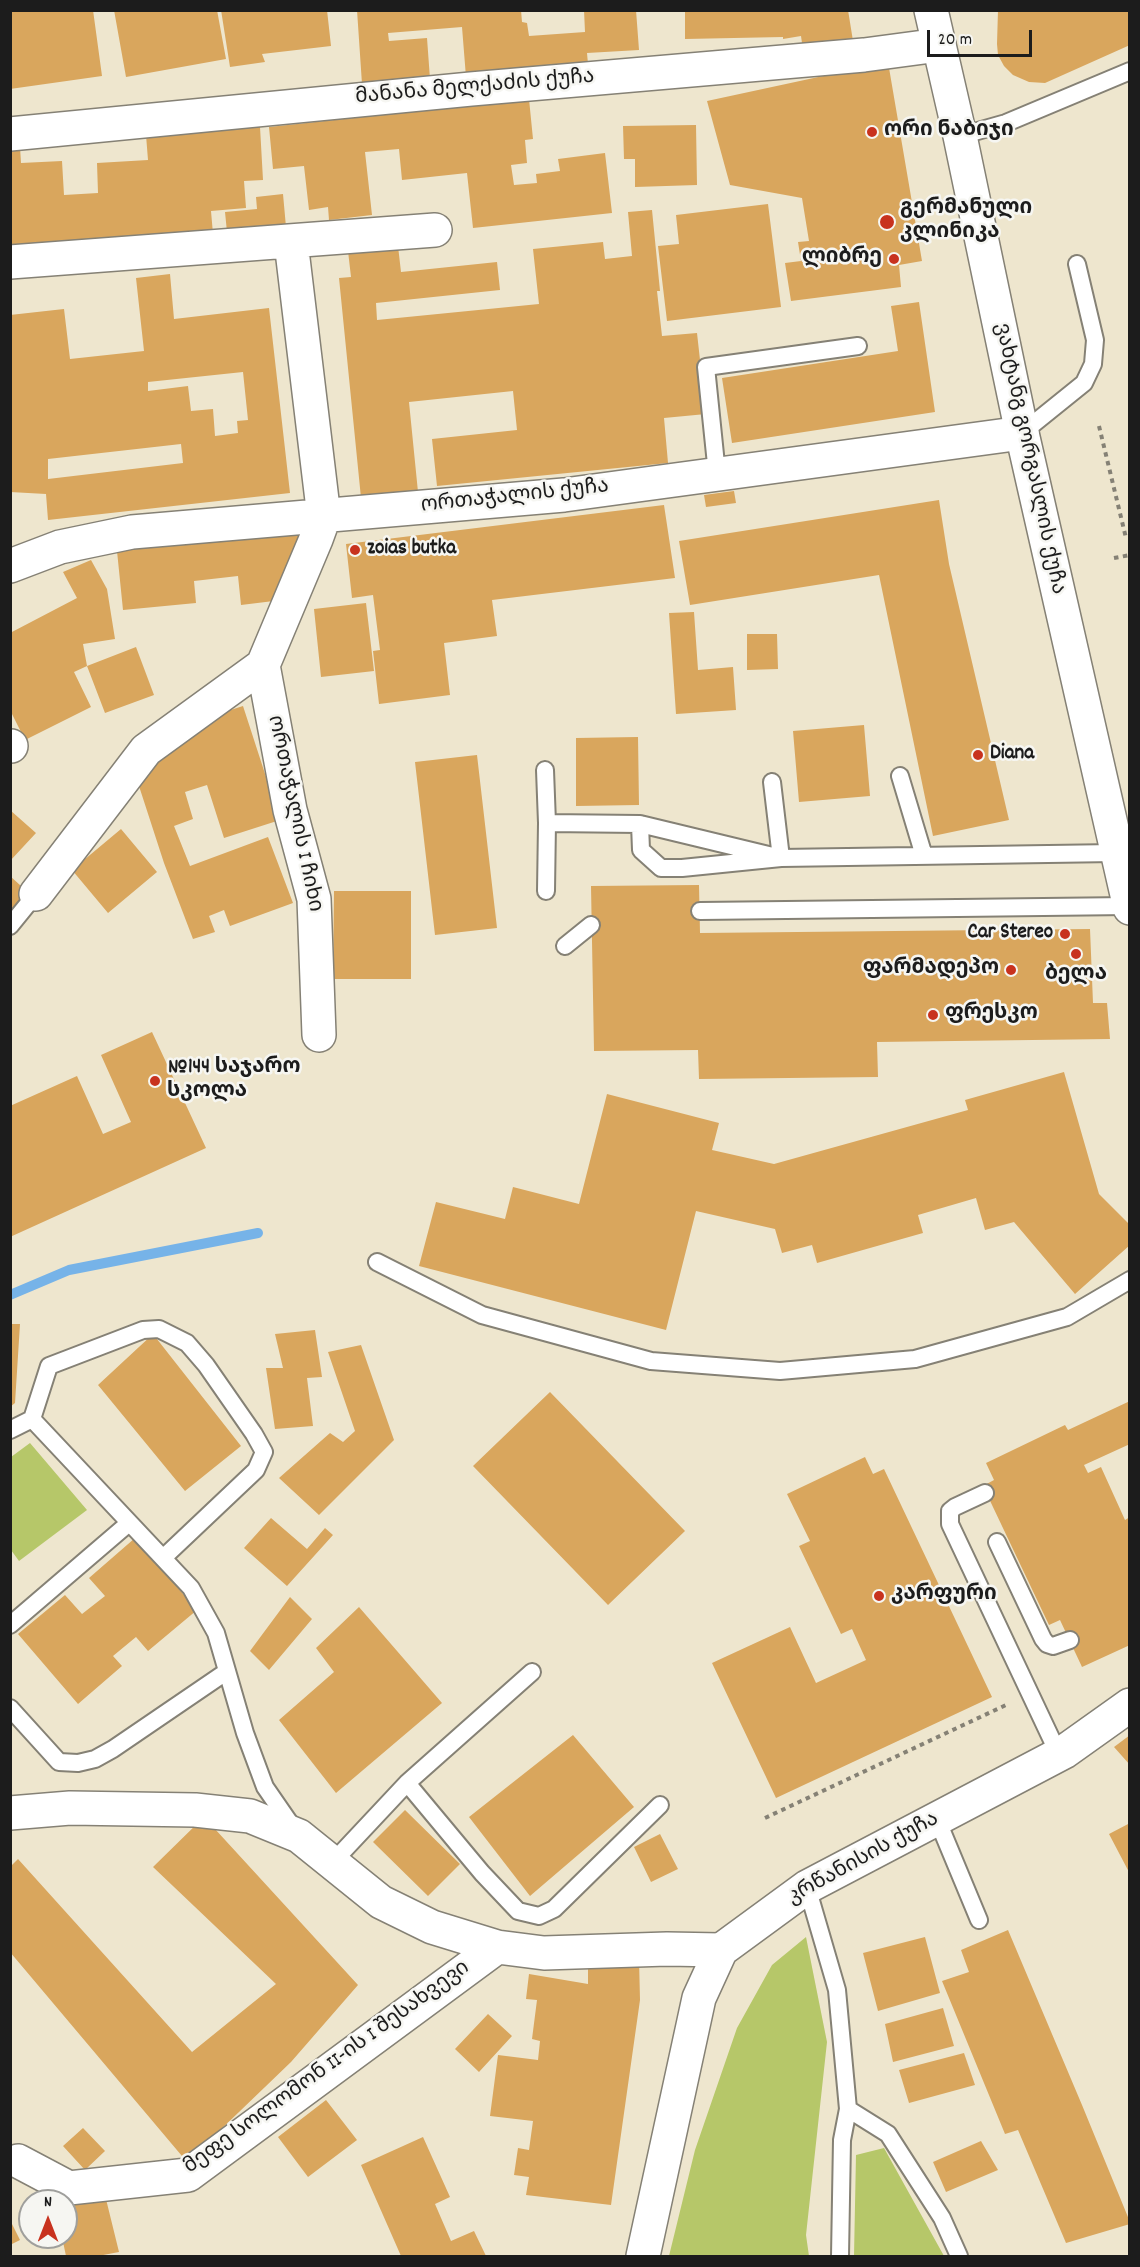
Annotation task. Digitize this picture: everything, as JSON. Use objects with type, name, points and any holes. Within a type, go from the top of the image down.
[{"type":"street","name":"ვახტანგ გორგასლის ქუჩა","points":[[931,10],[960,136],[1022,433],[1129,907]]},
{"type":"street","name":"მანანა მელქაძის ქუჩა","points":[[10,134],[864,55],[939,45]]},
{"type":"street","points":[[10,262],[435,230]]},
{"type":"street","points":[[36,894],[146,750],[263,665],[324,517],[291,242]]},
{"type":"street","name":"ორთაჭალის ქუჩა","points":[[10,566],[60,547],[132,532],[564,495],[1022,433]]},
{"type":"street","name":"ორთაჭალის I ჩიხი","points":[[263,665],[290,810],[314,899],[319,1035]]},
{"type":"street","name":"კრწანისის ქუჩა","points":[[643,2256],[699,1998],[721,1950],[807,1887],[1059,1755],[1130,1705]]},
{"type":"street","points":[[10,1813],[70,1808],[195,1810],[250,1816],[299,1836],[381,1902],[432,1928],[496,1947],[544,1953],[667,1948],[721,1950]]},
{"type":"street","name":"მეფე სოლომონ II-ის I შესახვევი","points":[[18,2161],[69,2188],[188,2175],[496,1947]]},
{"type":"lane","points":[[960,136],[1006,123],[1130,71]]},
{"type":"lane","points":[[1022,433],[1084,383],[1093,364],[1095,340],[1077,264]]},
{"type":"lane","points":[[717,474],[706,367],[858,346]]},
{"type":"lane","points":[[545,770],[546,891]]},
{"type":"lane","points":[[900,776],[924,856]]},
{"type":"lane","points":[[772,782],[781,858]]},
{"type":"lane","points":[[547,823],[640,824],[781,858]]},
{"type":"lane","points":[[640,824],[641,850],[661,868],[781,858],[1115,852]]},
{"type":"lane","points":[[10,926],[36,894]]},
{"type":"lane","points":[[700,911],[1129,907]]},
{"type":"lane","points":[[565,946],[591,925]]},
{"type":"lane","points":[[377,1262],[482,1315],[651,1361],[780,1371],[915,1359],[1067,1317],[1130,1280]]},
{"type":"lane","points":[[10,1430],[32,1419],[49,1366],[143,1330],[159,1329],[187,1342],[206,1365],[264,1452],[256,1470],[164,1558]]},
{"type":"lane","points":[[32,1419],[191,1588],[216,1633],[245,1733],[264,1787],[299,1836]]},
{"type":"lane","points":[[985,1493],[950,1511],[950,1524],[1059,1755]]},
{"type":"lane","points":[[10,1625],[129,1523]]},
{"type":"lane","points":[[998,1542],[1043,1639],[1047,1644],[1053,1646],[1070,1640]]},
{"type":"lane","points":[[10,1708],[59,1762],[78,1763],[95,1759],[113,1749],[226,1672]]},
{"type":"lane","points":[[332,1863],[407,1783],[532,1672]]},
{"type":"lane","points":[[407,1783],[482,1873],[518,1911],[539,1916],[554,1909],[660,1805]]},
{"type":"lane","points":[[937,1819],[980,1920]]},
{"type":"lane","points":[[807,1887],[837,1990],[848,2109],[842,2140],[840,2256]]},
{"type":"lane","points":[[848,2109],[888,2134],[942,2218],[959,2256]]},
{"type":"path","points":[[1099,426],[1126,538]]},
{"type":"path","points":[[1114,558],[1130,555]]},
{"type":"path","points":[[765,1818],[1030,1694]]},
{"type":"green space","points":[[30,1443],[87,1510],[19,1561],[11,1550],[11,1457]]},
{"type":"green space","points":[[806,1937],[827,2042],[806,2235],[809,2256],[669,2256],[695,2150],[737,2028],[772,1965]]},
{"type":"green space","points":[[884,2148],[944,2256],[854,2256],[856,2155]]},
{"type":"building","points":[[10,10],[93,10],[102,76],[10,89]]},
{"type":"building","points":[[114,10],[217,10],[226,59],[126,77]]},
{"type":"building","points":[[221,10],[327,10],[331,46],[262,54],[265,62],[230,67]]},
{"type":"building","points":[[357,10],[521,10],[522,22],[527,23],[529,36],[585,32],[584,10],[636,10],[639,50],[587,53],[589,75],[466,77],[462,27],[388,33],[389,41],[427,38],[430,79],[362,84]]},
{"type":"building","points":[[685,10],[848,10],[853,41],[803,50],[801,36],[783,39],[783,37],[685,39]]},
{"type":"building","points":[[998,10],[1130,10],[1130,45],[1045,83],[1029,82],[1013,75],[998,55]]},
{"type":"building","points":[[888,62],[922,261],[899,265],[901,287],[791,301],[785,263],[801,261],[798,242],[809,241],[802,198],[730,185],[707,101]]},
{"type":"building","points":[[529,99],[533,139],[525,140],[527,163],[511,165],[514,185],[537,183],[536,174],[560,171],[558,159],[605,153],[612,213],[473,228],[467,173],[402,180],[399,149],[365,152],[372,215],[329,220],[328,207],[309,210],[304,166],[273,169],[269,127]]},
{"type":"building","points":[[696,125],[697,185],[635,187],[635,159],[624,159],[623,126]]},
{"type":"building","points":[[260,127],[263,180],[244,181],[246,208],[211,211],[213,234],[10,248],[10,148],[20,147],[21,163],[62,161],[64,195],[98,193],[97,163],[148,160],[146,135]]},
{"type":"building","points":[[283,194],[286,227],[227,232],[225,212],[257,209],[256,197]]},
{"type":"building","points":[[768,204],[781,307],[667,321],[658,246],[679,244],[676,215]]},
{"type":"building","points":[[652,210],[662,336],[697,333],[706,414],[664,418],[668,463],[437,486],[432,439],[517,430],[513,391],[409,402],[418,492],[361,498],[339,278],[351,277],[348,251],[398,246],[401,272],[497,262],[500,290],[376,303],[377,320],[539,304],[533,249],[603,242],[605,259],[632,256],[628,212]]},
{"type":"building","points":[[170,274],[174,319],[269,308],[290,493],[48,520],[46,494],[10,492],[10,315],[64,309],[70,359],[144,351],[136,278]],"holes":[[[243,372],[248,420],[237,421],[238,433],[215,436],[213,409],[191,411],[188,386],[148,391],[148,382]],[[181,444],[183,463],[48,479],[48,459]]]},
{"type":"building","points":[[919,302],[935,412],[732,443],[722,378],[898,351],[891,306]]},
{"type":"building","points":[[734,491],[736,503],[706,507],[704,495]]},
{"type":"building","points":[[939,500],[949,564],[1009,820],[933,836],[879,575],[690,605],[679,541]]},
{"type":"building","points":[[664,505],[675,578],[492,600],[497,636],[444,643],[450,695],[379,704],[373,651],[380,650],[373,595],[352,598],[346,544]]},
{"type":"building","points":[[315,531],[290,599],[241,605],[238,576],[194,581],[196,603],[123,610],[117,551]]},
{"type":"building","points":[[91,560],[107,589],[115,639],[83,644],[87,666],[74,672],[91,707],[25,740],[10,710],[10,633],[77,598],[63,572]]},
{"type":"building","points":[[366,603],[374,671],[321,677],[314,609]]},
{"type":"building","points":[[694,612],[698,670],[733,667],[736,710],[676,714],[669,613]]},
{"type":"building","points":[[747,634],[777,634],[778,669],[747,670]]},
{"type":"building","points":[[136,647],[154,695],[105,713],[87,666]]},
{"type":"building","points":[[243,706],[280,820],[224,838],[207,785],[185,792],[193,819],[174,826],[190,866],[268,837],[293,903],[230,926],[224,910],[209,916],[215,932],[193,939],[164,863],[138,783],[190,731],[187,724]]},
{"type":"building","points":[[864,725],[870,796],[799,802],[793,731]]},
{"type":"building","points":[[638,737],[639,805],[576,806],[576,738]]},
{"type":"building","points":[[477,755],[497,928],[435,935],[415,762]]},
{"type":"building","points":[[10,810],[36,833],[10,861]]},
{"type":"building","points":[[121,829],[157,872],[108,913],[72,870]]},
{"type":"building","points":[[10,876],[31,895],[10,917]]},
{"type":"building","points":[[699,885],[700,933],[1090,929],[1093,1003],[1107,1003],[1110,1039],[877,1042],[878,1077],[699,1079],[698,1050],[594,1051],[591,886]]},
{"type":"building","points":[[334,891],[411,891],[411,979],[333,979]]},
{"type":"building","points":[[152,1032],[206,1148],[10,1237],[10,1106],[77,1076],[103,1134],[131,1122],[101,1055]]},
{"type":"building","points":[[1064,1072],[1099,1194],[1130,1225],[1130,1245],[1075,1294],[1014,1222],[985,1230],[976,1198],[918,1215],[923,1233],[817,1263],[812,1245],[782,1253],[775,1229],[696,1211],[666,1330],[419,1266],[436,1202],[505,1219],[513,1187],[579,1204],[607,1094],[719,1123],[712,1150],[774,1164],[968,1110],[965,1100]]},
{"type":"building","points":[[10,1324],[20,1324],[15,1403],[10,1407]]},
{"type":"building","points":[[315,1330],[322,1377],[307,1378],[313,1426],[275,1429],[266,1368],[283,1368],[275,1334]]},
{"type":"building","points":[[153,1334],[241,1446],[185,1491],[98,1385]]},
{"type":"building","points":[[361,1345],[394,1440],[319,1515],[279,1478],[330,1433],[343,1442],[355,1431],[328,1352]]},
{"type":"building","points":[[550,1392],[685,1531],[608,1605],[473,1466]]},
{"type":"building","points":[[1130,1401],[1130,1444],[1084,1465],[1088,1473],[1101,1467],[1125,1520],[1130,1517],[1130,1645],[1082,1667],[1060,1620],[1049,1625],[983,1486],[994,1480],[986,1463],[1065,1425],[1068,1430]]},
{"type":"building","points":[[865,1457],[873,1474],[884,1469],[992,1697],[776,1798],[712,1663],[790,1627],[816,1683],[866,1660],[852,1629],[841,1634],[799,1546],[810,1541],[787,1494]]},
{"type":"building","points":[[271,1518],[307,1549],[325,1528],[333,1535],[287,1586],[244,1548]]},
{"type":"building","points":[[135,1538],[197,1610],[148,1651],[136,1637],[113,1656],[122,1666],[78,1704],[18,1634],[65,1595],[82,1614],[105,1596],[89,1578]]},
{"type":"building","points":[[290,1597],[312,1619],[269,1670],[250,1651]]},
{"type":"building","points":[[359,1607],[442,1703],[336,1793],[279,1720],[334,1672],[316,1648]]},
{"type":"building","points":[[573,1735],[634,1807],[530,1896],[469,1817]]},
{"type":"building","points":[[1130,1735],[1130,1765],[1114,1747]]},
{"type":"building","points":[[405,1810],[460,1864],[428,1896],[373,1842]]},
{"type":"building","points":[[204,1817],[358,1985],[291,2062],[187,2162],[10,1952],[10,1867],[18,1859],[192,2052],[276,1984],[153,1867]]},
{"type":"building","points":[[1130,1823],[1130,1874],[1109,1834]]},
{"type":"building","points":[[660,1834],[678,1869],[651,1882],[634,1847]]},
{"type":"building","points":[[1008,1930],[1130,2222],[1130,2224],[1066,2243],[1018,2130],[1005,2134],[942,1981],[969,1972],[961,1950]]},
{"type":"building","points":[[925,1937],[940,1993],[878,2011],[863,1953]]},
{"type":"building","points":[[639,1958],[640,2000],[611,2205],[526,2195],[529,2177],[514,2175],[518,2148],[529,2150],[533,2121],[490,2116],[498,2055],[538,2060],[540,2041],[532,2039],[537,2000],[526,1999],[529,1974],[588,1984],[588,1959]]},
{"type":"building","points":[[943,2008],[954,2046],[893,2062],[885,2024]]},
{"type":"building","points":[[488,2014],[512,2036],[479,2072],[455,2049]]},
{"type":"building","points":[[964,2053],[975,2085],[909,2103],[899,2070]]},
{"type":"building","points":[[326,2100],[357,2140],[308,2177],[278,2137]]},
{"type":"building","points":[[83,2128],[105,2151],[85,2170],[63,2146]]},
{"type":"building","points":[[423,2137],[450,2197],[435,2204],[451,2241],[474,2231],[486,2256],[401,2256],[361,2165]]},
{"type":"building","points":[[981,2141],[998,2170],[946,2192],[933,2162]]},
{"type":"building","points":[[105,2195],[119,2252],[98,2256],[66,2256],[65,2249],[78,2249],[78,2201]]},
{"type":"building","points":[[10,2220],[18,2241],[10,2245]]},
{"type":"waterway","points":[[10,1295],[69,1270],[258,1233]]},
{"type":"place","name":"ორი ნაბიჯი","points":[[872,132]]},
{"type":"place","name":"გერმანული კლინიკა","points":[[887,222]]},
{"type":"place","name":"ლიბრე","points":[[894,259]]},
{"type":"place","name":"zoias butka","points":[[355,550]]},
{"type":"place","name":"Diana","points":[[978,755]]},
{"type":"place","name":"Car Stereo","points":[[1065,934]]},
{"type":"place","name":"ბელა","points":[[1076,954]]},
{"type":"place","name":"ფარმადეპო","points":[[1011,970]]},
{"type":"place","name":"ფრესკო","points":[[933,1015]]},
{"type":"place","name":"№144 საჯარო სკოლა","points":[[155,1081]]},
{"type":"place","name":"კარფური","points":[[879,1596]]}]
